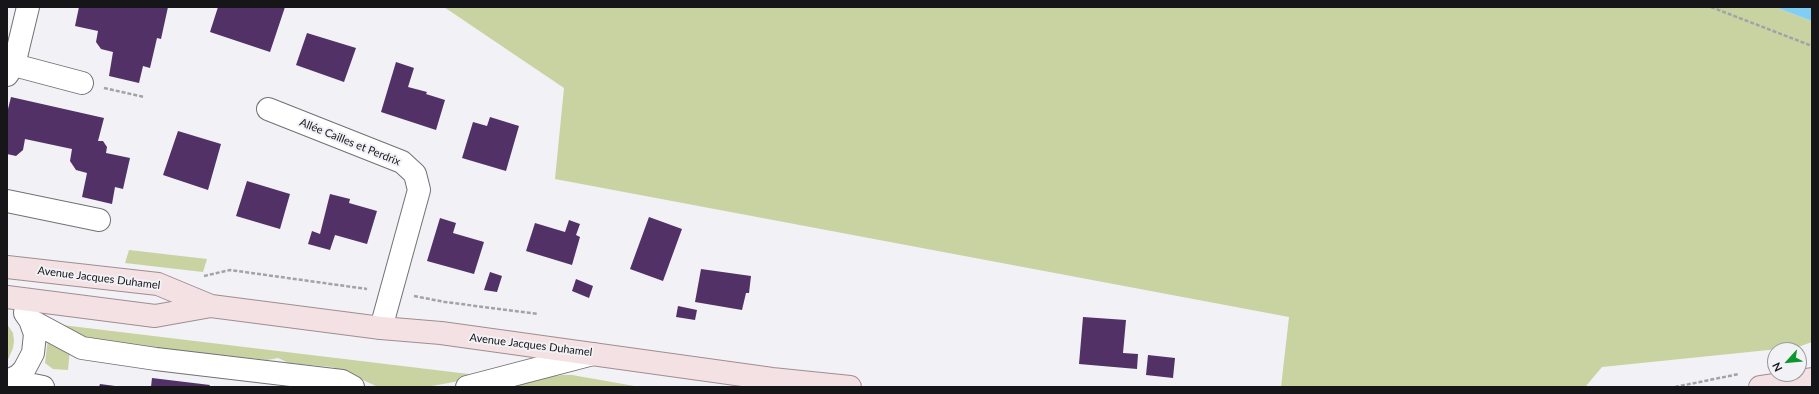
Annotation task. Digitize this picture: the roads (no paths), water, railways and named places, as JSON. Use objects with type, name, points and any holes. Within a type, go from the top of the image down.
[{"type":"main road","name":"Avenue Jacques Duhamel","points":[[7,267],[158,284],[212,306],[594,353],[776,383],[850,387]]},
{"type":"main road","name":"Avenue Jacques Duhamel","points":[[7,298],[155,316],[212,306]]},
{"type":"main road","points":[[1753,380],[1812,379]]},
{"type":"street","points":[[28,7],[10,70],[82,83]]},
{"type":"street","name":"Allée Cailles et Perdrix","points":[[268,109],[402,162],[415,174],[419,190],[381,328]]},
{"type":"street","points":[[7,201],[99,220]]},
{"type":"street","name":"Avenue Jacques Duhamel","points":[[7,298],[22,309],[30,320],[35,334],[33,353],[24,370],[8,381]]},
{"type":"street","points":[[30,320],[82,348],[156,359],[342,381],[353,387]]},
{"type":"street","points":[[466,387],[594,353]]},
{"type":"street","points":[[8,381],[43,387]]},
{"type":"water","points":[[1775,7],[1812,7],[1812,21]]}]
